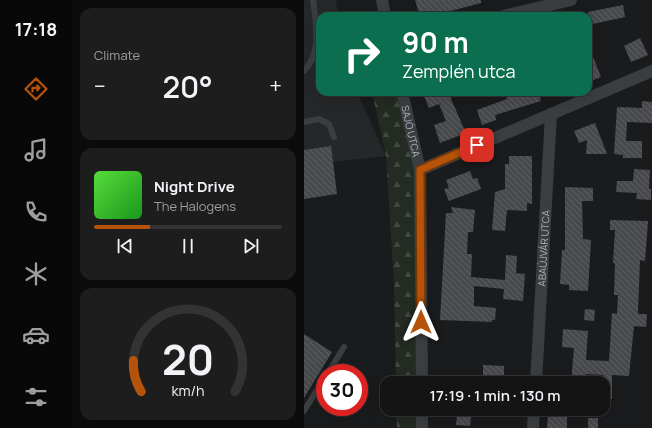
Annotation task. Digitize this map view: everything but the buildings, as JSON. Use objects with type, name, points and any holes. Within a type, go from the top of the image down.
[{"type":"street","points":[[382,0],[384,12]]},
{"type":"street","points":[[520,12],[572,0]]},
{"type":"street","points":[[420,170],[652,71]]},
{"type":"street","name":"SAJÓ UTCA","points":[[403,96],[420,170],[422,376]]},
{"type":"street","name":"ABAÚJVÁR UTCA","points":[[536,376],[550,114]]},
{"type":"street","points":[[422,416],[422,428]]},
{"type":"street","points":[[533,428],[534,416]]},
{"type":"lane","points":[[313,0],[316,26]]},
{"type":"lane","points":[[304,71],[312,64],[316,40]]},
{"type":"lane","points":[[304,122],[319,118],[329,124],[334,137]]},
{"type":"lane","points":[[334,364],[344,347]]},
{"type":"lane","points":[[304,411],[316,392]]},
{"type":"shaded area","points":[[304,0],[336,0],[338,12],[316,12],[316,96],[359,96],[386,156],[333,162],[337,194],[304,199]]},
{"type":"green space","points":[[373,96],[397,96],[415,172],[418,376],[396,376],[394,283],[386,156]]},
{"type":"green space","points":[[396,416],[418,416],[419,428],[397,428]]},
{"type":"route","points":[[421,322],[420,170],[477,145]]}]
